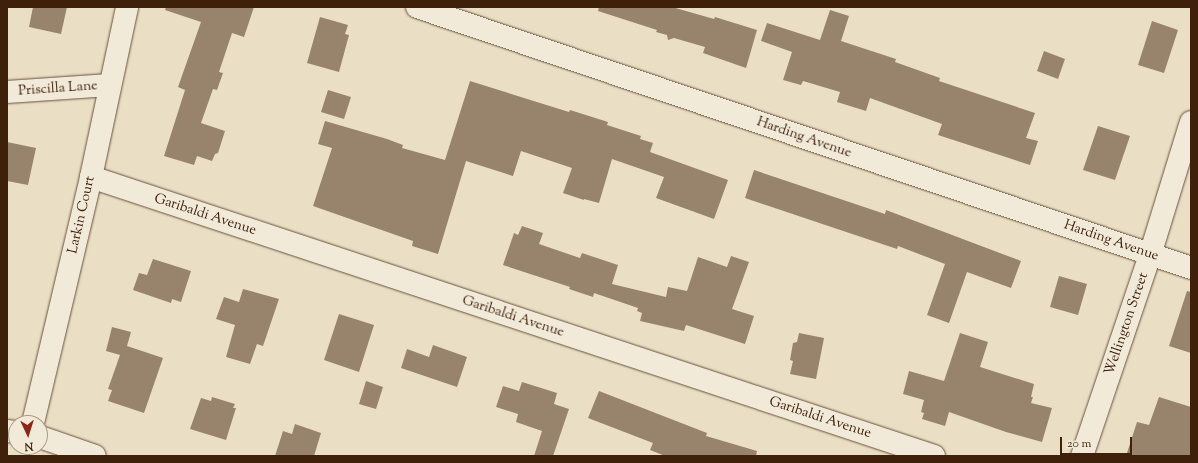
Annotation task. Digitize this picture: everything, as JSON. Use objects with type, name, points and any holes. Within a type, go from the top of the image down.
[{"type":"street","name":"Larkin Court","points":[[35,415],[91,177],[127,7]]},
{"type":"street","name":"Harding Avenue","points":[[417,7],[1191,268]]},
{"type":"street","name":"Priscilla Lane","points":[[7,92],[110,86]]},
{"type":"street","name":"Wellington Street","points":[[1082,456],[1150,255],[1191,122]]},
{"type":"street","name":"Garibaldi Avenue","points":[[91,177],[934,456]]},
{"type":"street","points":[[48,440],[95,456]]},
{"type":"building","points":[[33,7],[67,7],[61,34],[29,27]]},
{"type":"building","points":[[166,7],[254,7],[244,37],[232,33],[219,72],[223,73],[217,90],[213,89],[201,123],[225,131],[218,153],[215,154],[212,161],[197,156],[194,165],[164,156],[185,90],[178,87],[201,22],[165,10]]},
{"type":"building","points":[[599,7],[672,7],[714,19],[715,17],[757,30],[746,68],[703,53],[705,47],[674,38],[668,40],[667,35],[656,32],[657,30],[598,11]]},
{"type":"building","points":[[830,10],[849,16],[841,41],[896,59],[895,62],[940,78],[939,81],[1035,113],[1026,138],[1038,141],[1030,165],[938,135],[942,124],[870,98],[866,111],[837,102],[840,92],[803,81],[801,85],[783,80],[792,52],[761,41],[767,23],[820,40]]},
{"type":"building","points":[[320,17],[348,25],[345,34],[349,35],[339,72],[307,63]]},
{"type":"building","points":[[1152,21],[1178,30],[1164,73],[1138,65]]},
{"type":"building","points":[[1044,51],[1065,59],[1058,79],[1037,71]]},
{"type":"building","points":[[470,81],[569,112],[570,110],[608,122],[607,125],[641,136],[640,139],[653,143],[650,152],[728,180],[714,219],[656,198],[664,177],[612,159],[599,203],[563,193],[572,168],[521,151],[513,176],[466,161],[438,254],[412,246],[413,241],[313,206],[332,148],[318,144],[325,121],[387,139],[403,145],[402,148],[445,160]]},
{"type":"building","points":[[328,90],[351,97],[344,119],[321,112]]},
{"type":"building","points":[[1098,126],[1130,136],[1115,180],[1083,170]]},
{"type":"building","points":[[7,142],[36,148],[28,185],[7,181]]},
{"type":"building","points":[[754,170],[885,214],[886,210],[1021,261],[1011,288],[967,272],[949,323],[927,315],[945,264],[898,246],[897,249],[745,198]]},
{"type":"building","points":[[522,226],[543,233],[539,244],[580,258],[582,253],[618,265],[612,284],[666,297],[668,287],[687,291],[698,257],[727,267],[731,256],[749,262],[732,309],[754,316],[745,344],[686,325],[684,331],[640,321],[642,313],[637,311],[638,308],[594,293],[593,297],[569,289],[570,287],[503,265],[514,233],[518,235]]},
{"type":"building","points":[[153,259],[191,271],[181,302],[172,299],[171,303],[133,290],[139,273],[147,275]]},
{"type":"building","points":[[1059,276],[1087,284],[1078,315],[1050,307]]},
{"type":"building","points":[[243,289],[279,299],[263,346],[257,344],[250,364],[226,357],[235,325],[216,319],[224,297],[239,302]]},
{"type":"building","points":[[1187,291],[1191,292],[1191,353],[1169,346]]},
{"type":"building","points":[[339,314],[374,325],[359,372],[324,360]]},
{"type":"building","points":[[112,327],[131,332],[127,346],[163,358],[144,413],[108,401],[112,390],[108,389],[120,355],[106,351]]},
{"type":"building","points":[[799,333],[824,338],[816,379],[790,374],[793,361],[790,360],[793,343],[797,342]]},
{"type":"building","points":[[960,333],[988,342],[980,367],[1034,384],[1031,403],[1052,408],[1042,442],[1006,432],[949,412],[945,426],[922,419],[924,413],[921,412],[924,400],[903,394],[909,371],[944,381]]},
{"type":"building","points":[[433,345],[467,357],[457,387],[401,368],[407,349],[429,357]]},
{"type":"building","points":[[366,381],[383,387],[376,409],[359,404]]},
{"type":"building","points":[[522,382],[557,393],[554,404],[569,409],[553,456],[534,456],[542,431],[516,422],[518,414],[496,407],[503,386],[519,391]]},
{"type":"building","points":[[599,391],[707,433],[706,436],[757,451],[756,456],[665,456],[650,450],[653,443],[588,418]]},
{"type":"building","points":[[212,397],[235,404],[233,408],[236,408],[226,440],[190,429],[201,398],[211,401]]},
{"type":"building","points":[[1159,397],[1191,407],[1191,456],[1126,456],[1137,422],[1149,425]]},
{"type":"building","points":[[295,424],[321,433],[314,456],[275,456],[283,431],[292,434]]}]
